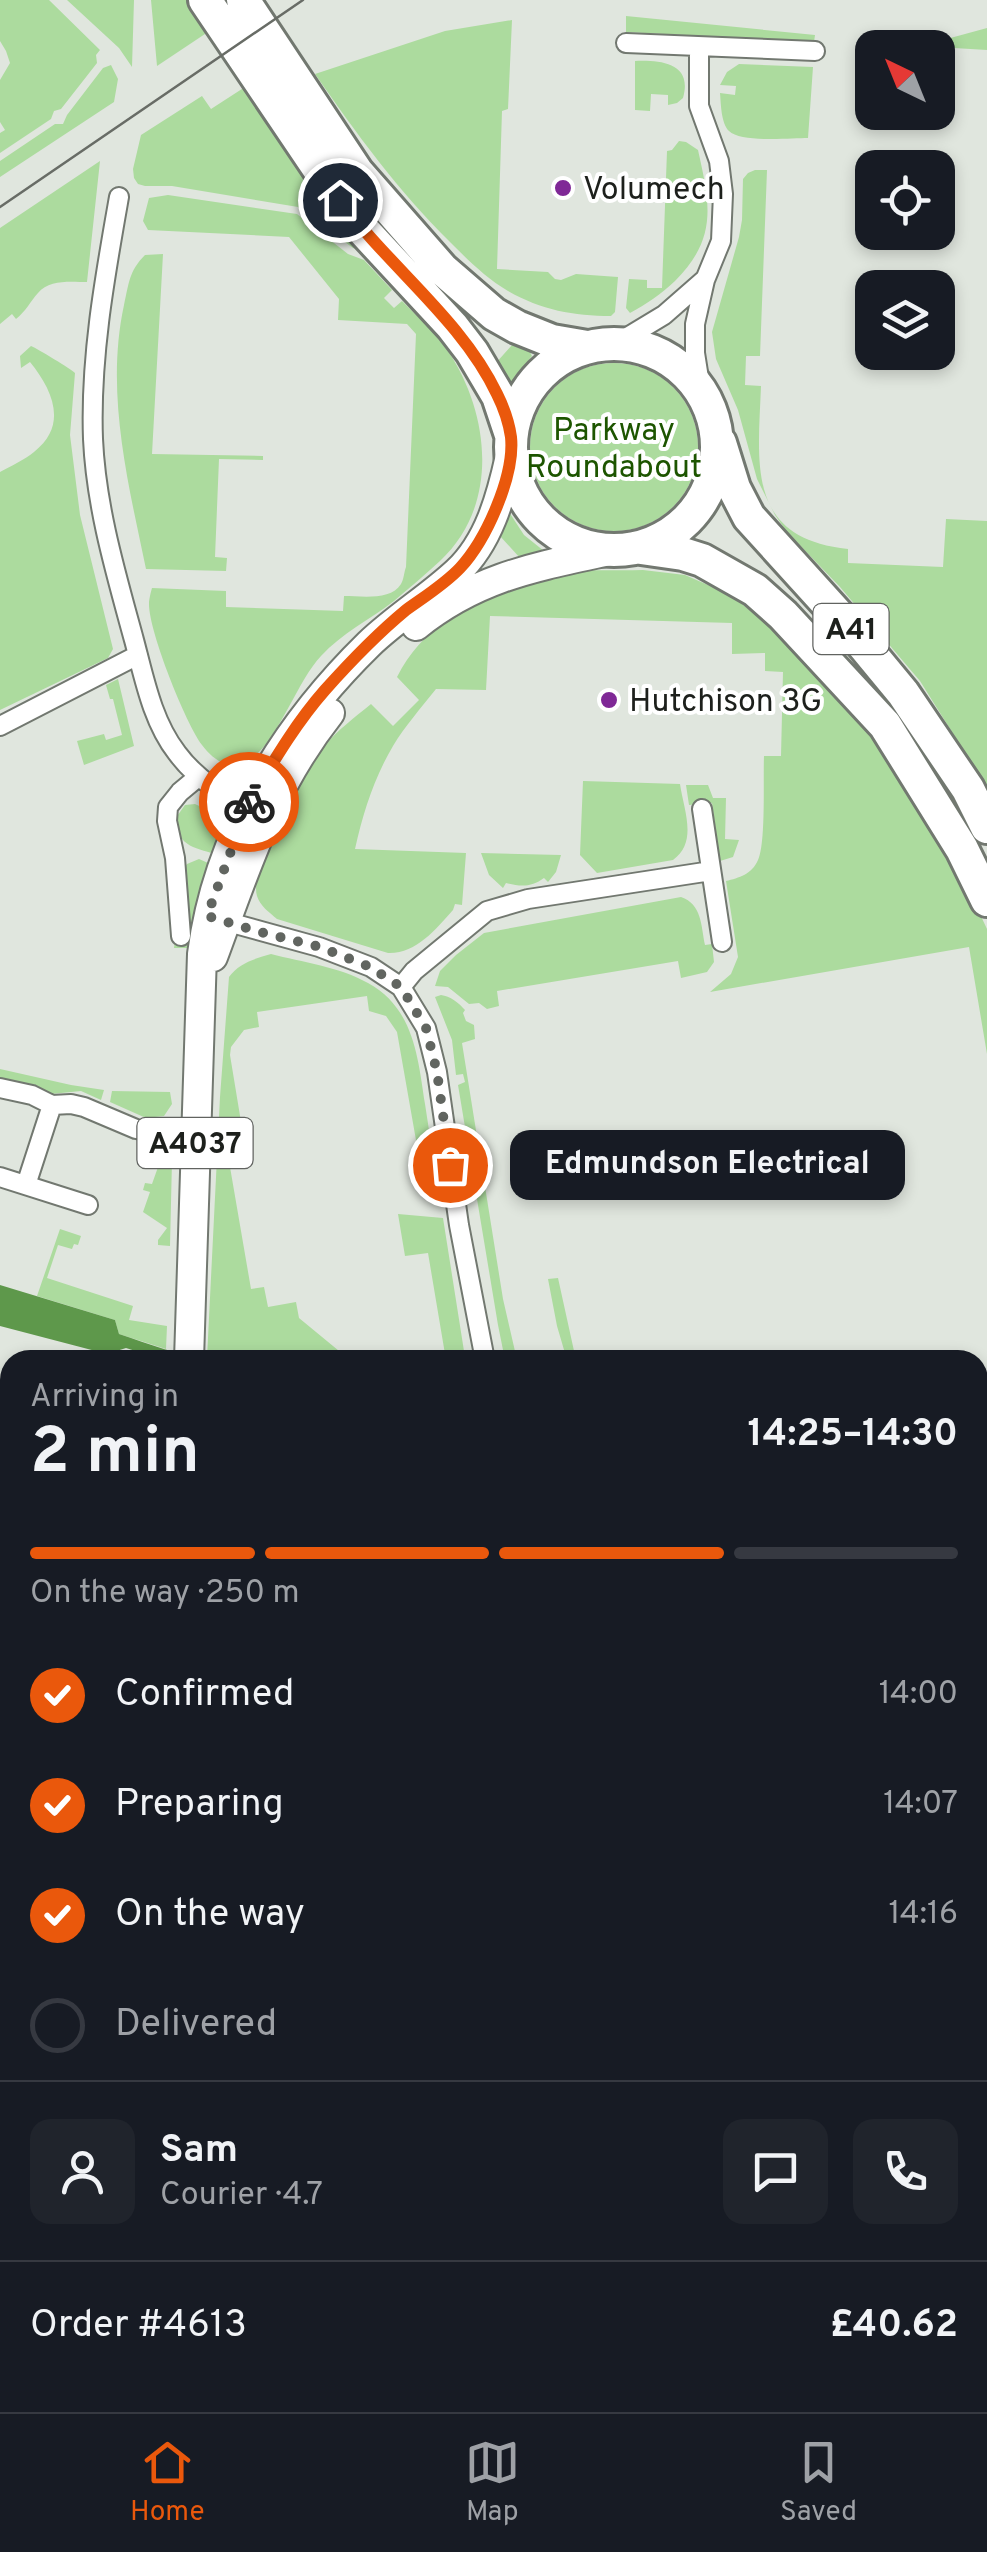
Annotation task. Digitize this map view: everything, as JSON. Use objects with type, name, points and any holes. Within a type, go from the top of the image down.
[{"type":"highway","name":"A41","points":[[205,0],[352,218],[472,352],[498,396],[516,483],[537,518],[567,540],[586,548],[683,554],[702,560],[755,590],[784,615],[885,725],[962,849],[987,900]]},
{"type":"highway","name":"A41","points":[[243,0],[357,172],[442,269],[484,306],[516,328],[552,341],[648,349],[686,373],[710,409],[734,488],[749,517],[846,624],[902,693],[968,789],[987,827]]},
{"type":"highway","points":[[511,445],[522,399],[538,378],[556,362],[601,346]]},
{"type":"highway","name":"A41","points":[[625,549],[670,535],[695,512],[712,482],[717,434]]},
{"type":"main road","name":"A4037","points":[[189,1350],[202,986],[216,919],[256,811],[291,734],[323,692],[368,645],[458,570],[471,554],[500,500],[511,445]]},
{"type":"main road","name":"A4037","points":[[256,811],[363,674],[432,613],[467,592],[516,572],[625,549]]},
{"type":"street","points":[[626,43],[815,51]]},
{"type":"street","points":[[699,47],[699,106],[718,160],[723,194],[721,240],[705,280],[695,324],[701,392]]},
{"type":"street","points":[[119,197],[96,353],[93,438],[117,578],[153,709],[175,751],[198,777],[221,794],[256,811]]},
{"type":"street","points":[[601,346],[664,315],[705,280]]},
{"type":"street","points":[[0,726],[138,655]]},
{"type":"street","points":[[181,936],[168,808],[198,777]]},
{"type":"street","points":[[702,809],[722,942]]},
{"type":"street","points":[[401,987],[414,971],[487,910],[528,899],[711,871]]},
{"type":"street","points":[[216,919],[320,947],[370,967],[401,987],[426,1028],[437,1072],[459,1226],[483,1350]]},
{"type":"street","points":[[0,1088],[32,1095],[52,1105],[84,1107],[136,1129],[195,1134]]},
{"type":"street","points":[[26,1185],[52,1105]]},
{"type":"street","points":[[0,1177],[88,1205]]},
{"type":"green space","points":[[0,0],[49,0],[100,50],[97,63],[61,109],[0,153],[0,133],[5,130],[0,122],[0,80],[10,63],[0,41]]},
{"type":"green space","points":[[67,0],[134,0],[132,67],[119,48]]},
{"type":"green space","points":[[151,0],[187,0],[208,32],[157,66]]},
{"type":"green space","points":[[626,16],[815,35],[814,42],[626,32]]},
{"type":"green space","points":[[512,20],[508,109],[502,111],[497,269],[548,272],[561,280],[576,274],[618,277],[615,312],[611,316],[545,307],[520,298],[485,275],[395,182],[315,74],[445,31]]},
{"type":"green space","points":[[987,28],[987,50],[955,48],[955,37]]},
{"type":"green space","points":[[635,61],[664,63],[679,71],[685,86],[683,98],[668,105],[668,95],[651,94],[650,111],[635,110]]},
{"type":"green space","points":[[739,64],[813,67],[808,138],[755,138],[735,135],[726,128],[720,93],[735,95],[736,86],[720,85],[727,72]]},
{"type":"green space","points":[[111,65],[118,79],[114,102],[0,177],[0,161],[55,124],[63,124],[103,68]]},
{"type":"green space","points":[[245,87],[365,251],[353,248],[298,207],[138,184],[133,169],[141,135],[202,96],[211,109]]},
{"type":"green space","points":[[679,141],[698,150],[706,187],[704,235],[689,265],[675,281],[630,313],[626,308],[629,279],[647,280],[647,288],[662,288],[667,151]]},
{"type":"green space","points":[[100,161],[87,282],[48,285],[16,319],[12,314],[0,324],[0,228]]},
{"type":"green space","points":[[755,170],[767,170],[760,356],[746,356],[745,385],[761,386],[759,443],[765,493],[775,513],[791,530],[815,542],[848,549],[848,563],[943,567],[946,519],[987,521],[987,788],[920,681],[787,532],[775,515],[757,479],[738,410],[716,359],[712,332],[739,237],[743,179]]},
{"type":"green space","points":[[168,195],[297,214],[348,254],[364,260],[392,290],[384,298],[394,308],[402,301],[448,351],[473,403],[480,430],[480,487],[459,538],[440,561],[394,601],[321,656],[264,747],[253,758],[235,765],[210,754],[187,718],[150,616],[152,588],[226,591],[226,607],[343,611],[344,596],[375,596],[396,589],[406,567],[416,334],[407,324],[338,320],[339,299],[289,237],[148,230],[143,221],[149,198]]},
{"type":"green space","points":[[163,254],[152,454],[263,456],[263,460],[219,459],[215,557],[227,558],[226,571],[146,569],[132,503],[118,404],[119,338],[133,272],[145,255]]},
{"type":"green space","points":[[512,345],[532,356],[508,384],[495,364]]},
{"type":"green space","points":[[31,346],[75,373],[70,435],[80,515],[113,649],[108,658],[0,710],[0,472],[30,455],[45,441],[54,419],[50,395],[38,373],[30,362],[21,368],[20,356]]},
{"type":"green space","name":"Parkway Roundabout","points":[[614,363],[646,369],[674,387],[692,415],[698,447],[692,479],[674,507],[646,525],[614,531],[582,525],[554,507],[536,479],[530,447],[536,415],[554,387],[582,369]]},
{"type":"green space","points":[[509,512],[524,535],[544,551],[520,558],[499,535]]},
{"type":"green space","points":[[643,570],[685,575],[731,595],[781,635],[867,722],[961,874],[987,929],[987,1054],[969,947],[710,992],[731,974],[738,957],[726,881],[749,872],[758,860],[764,756],[781,756],[783,672],[765,671],[765,653],[732,654],[732,623],[490,616],[486,690],[436,689],[386,758],[355,849],[466,853],[462,905],[455,904],[416,945],[388,953],[277,919],[260,903],[256,882],[261,863],[303,775],[329,740],[371,704],[393,726],[419,700],[397,677],[407,659],[432,632],[477,604],[546,574]]},
{"type":"green space","points":[[118,679],[134,746],[84,765],[77,741],[104,734],[106,740],[122,735],[106,685]]},
{"type":"green space","points":[[583,781],[680,784],[687,825],[681,853],[673,860],[597,873],[580,855]]},
{"type":"green space","points":[[686,785],[708,785],[713,798],[726,798],[725,839],[739,840],[733,857],[720,861],[712,803],[689,805]]},
{"type":"green space","points":[[195,804],[209,813],[217,825],[220,856],[184,842],[180,836],[175,819],[185,805]]},
{"type":"green space","points":[[481,853],[561,855],[548,882],[544,878],[526,885],[506,883],[503,888],[489,875]]},
{"type":"green space","points":[[199,859],[215,866],[194,948],[174,948],[184,868]]},
{"type":"green space","points":[[681,897],[697,910],[705,945],[712,944],[714,962],[707,972],[681,978],[678,961],[497,991],[499,1006],[487,1009],[479,1003],[469,1004],[448,987],[435,986],[440,971],[484,933]]},
{"type":"green space","points":[[271,954],[368,983],[383,993],[404,1020],[420,1069],[436,1182],[427,1186],[397,1032],[386,1016],[369,1011],[367,996],[257,1012],[259,1027],[244,1030],[231,1047],[243,1134],[225,1138],[251,1289],[264,1287],[268,1307],[296,1302],[299,1318],[338,1350],[207,1350],[229,977],[253,960]]},
{"type":"green space","points":[[435,997],[451,998],[465,1010],[466,1021],[474,1025],[475,1039],[462,1043],[515,1350],[503,1350],[458,1085],[465,1082],[463,1074],[456,1075],[452,1040]]},
{"type":"green space","points":[[0,1069],[104,1090],[101,1100],[81,1091],[51,1094],[36,1085],[0,1078]]},
{"type":"green space","points":[[112,1091],[170,1092],[172,1104],[164,1116],[146,1118],[110,1102]]},
{"type":"green space","points":[[144,1146],[167,1150],[172,1160],[170,1246],[158,1245],[167,1228],[143,1212],[150,1192],[143,1190],[145,1183],[152,1184],[163,1153]]},
{"type":"green space","points":[[398,1214],[443,1218],[464,1350],[444,1350],[428,1253],[405,1256]]},
{"type":"green space","points":[[60,1229],[81,1236],[72,1249],[58,1245],[47,1278],[133,1306],[129,1320],[167,1326],[166,1349],[119,1334],[115,1320],[37,1296]]},
{"type":"green space","points":[[558,1278],[574,1350],[564,1350],[548,1279]]},
{"type":"shaded area","points":[[0,1285],[115,1320],[119,1334],[169,1350],[92,1350],[0,1326]]},
{"type":"tram line","points":[[0,207],[303,0]]},
{"type":"way so far","points":[[249,802],[207,916],[320,947],[370,967],[401,987],[426,1028],[437,1072],[450,1165]]},
{"type":"place","name":"Volumech","points":[[563,188]]},
{"type":"place","name":"Hutchison 3G","points":[[609,700]]},
{"type":"place","name":"Edmundson Electrical","points":[[450,1165]]},
{"type":"route","points":[[249,802],[291,734],[323,692],[368,645],[458,570],[471,554],[500,500],[510,456],[511,435],[498,396],[472,352],[340,200]]}]
